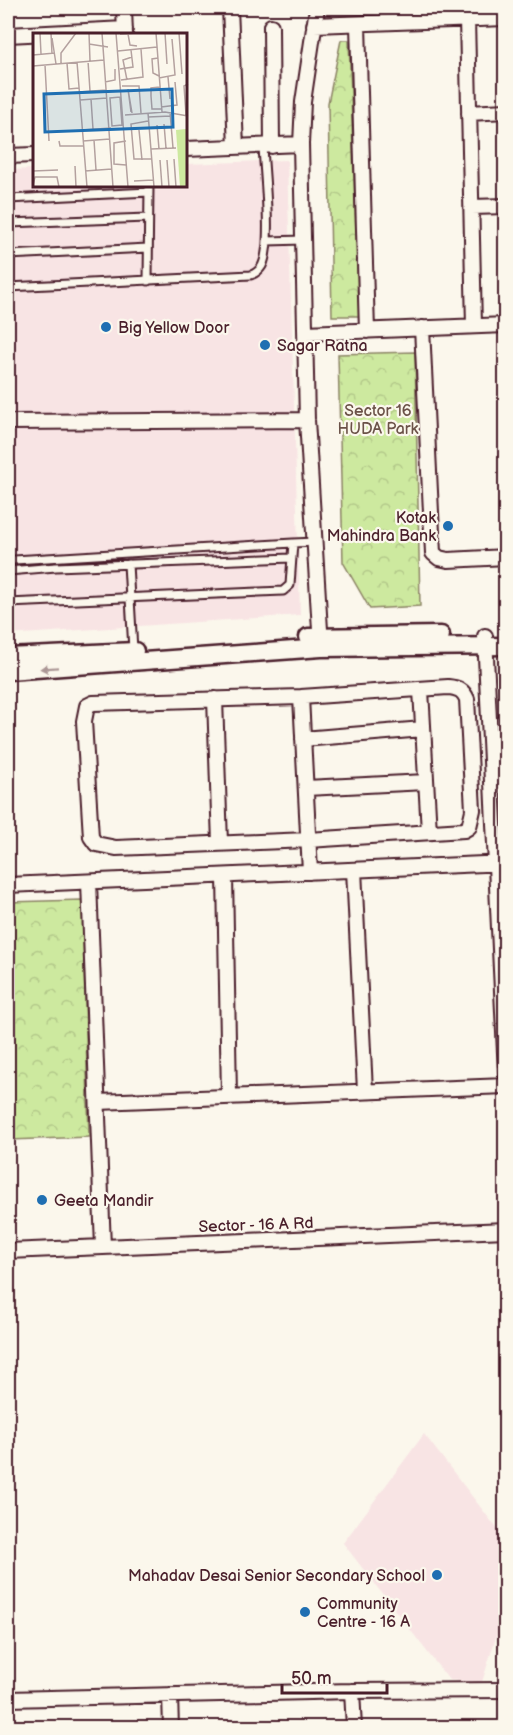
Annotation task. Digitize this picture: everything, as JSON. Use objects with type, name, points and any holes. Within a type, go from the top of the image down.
[{"type":"street","points":[[86,33],[125,32],[124,8]]},
{"type":"street","points":[[230,8],[236,147]]},
{"type":"street","points":[[317,8],[303,102],[302,144],[307,420],[321,642]]},
{"type":"street","points":[[314,25],[506,18]]},
{"type":"street","points":[[467,19],[474,326]]},
{"type":"street","points":[[358,25],[367,331]]},
{"type":"street","points":[[268,146],[272,26]]},
{"type":"street","points":[[8,35],[33,34]]},
{"type":"street","points":[[470,112],[506,111]]},
{"type":"street","points":[[188,149],[302,144]]},
{"type":"street","points":[[8,156],[33,155]]},
{"type":"street","points":[[472,207],[506,206]]},
{"type":"street","points":[[306,333],[506,325]]},
{"type":"street","points":[[422,328],[433,553],[439,558],[448,560],[506,557]]},
{"type":"street","points":[[8,422],[307,420]]},
{"type":"street","points":[[8,671],[133,656],[321,642],[485,641],[506,636]]},
{"type":"street","points":[[485,641],[506,646]]},
{"type":"street","points":[[485,641],[501,863],[506,1074]]},
{"type":"street","points":[[8,657],[133,656]]},
{"type":"street","points":[[457,688],[464,692],[467,699],[472,819],[469,827],[464,830],[308,840],[116,848],[96,844],[91,837],[84,722],[87,706],[93,703],[301,697],[457,688]]},
{"type":"street","points":[[421,690],[429,832]]},
{"type":"street","points":[[301,697],[310,872]]},
{"type":"street","points":[[215,699],[220,843]]},
{"type":"street","points":[[303,739],[423,729]]},
{"type":"street","points":[[306,788],[426,782]]},
{"type":"street","points":[[8,885],[501,863]]},
{"type":"street","points":[[354,870],[365,1091]]},
{"type":"street","points":[[225,876],[230,1096]]},
{"type":"street","points":[[89,882],[103,1247]]},
{"type":"street","points":[[98,1102],[506,1086]]},
{"type":"street","name":"Sector - 16 A Rd","points":[[8,1251],[506,1230]]},
{"type":"street","points":[[8,1699],[506,1690]]},
{"type":"street","points":[[352,1691],[354,1728]]},
{"type":"street","points":[[170,1695],[171,1728]]},
{"type":"lane","points":[[8,288],[251,275],[258,272],[262,266],[267,241],[268,146]]},
{"type":"lane","points":[[8,199],[149,189],[148,281]]},
{"type":"lane","points":[[8,223],[148,218]]},
{"type":"lane","points":[[267,241],[304,240]]},
{"type":"lane","points":[[8,255],[148,249]]},
{"type":"lane","points":[[14,560],[315,542]]},
{"type":"lane","points":[[8,603],[283,591],[290,585],[293,543]]},
{"type":"lane","points":[[8,571],[291,558]]},
{"type":"lane","points":[[128,564],[133,656]]},
{"type":"shaded area","points":[[287,160],[300,615],[8,635],[8,170],[33,169],[33,188],[188,188],[188,164]]},
{"type":"shaded area","name":"Mahadav Desai Senior Secondary School","points":[[424,1434],[505,1539],[505,1608],[482,1682],[449,1680],[343,1543]]},
{"type":"green space","points":[[341,40],[349,40],[359,316],[332,316],[328,103]]},
{"type":"green space","name":"Sector 16 HUDA Park","points":[[415,352],[420,606],[370,609],[343,562],[338,354]]},
{"type":"green space","points":[[82,900],[89,1137],[10,1140],[8,902]]},
{"type":"place","name":"Big Yellow Door","points":[[106,327]]},
{"type":"place","name":"Sagar Ratna","points":[[265,345]]},
{"type":"place","name":"Kotak Mahindra Bank","points":[[448,526]]},
{"type":"place","name":"Geeta Mandir","points":[[42,1200]]},
{"type":"place","name":"Mahadav Desai Senior Secondary School","points":[[437,1575]]},
{"type":"place","name":"Community Centre - 16 A","points":[[305,1612]]}]
